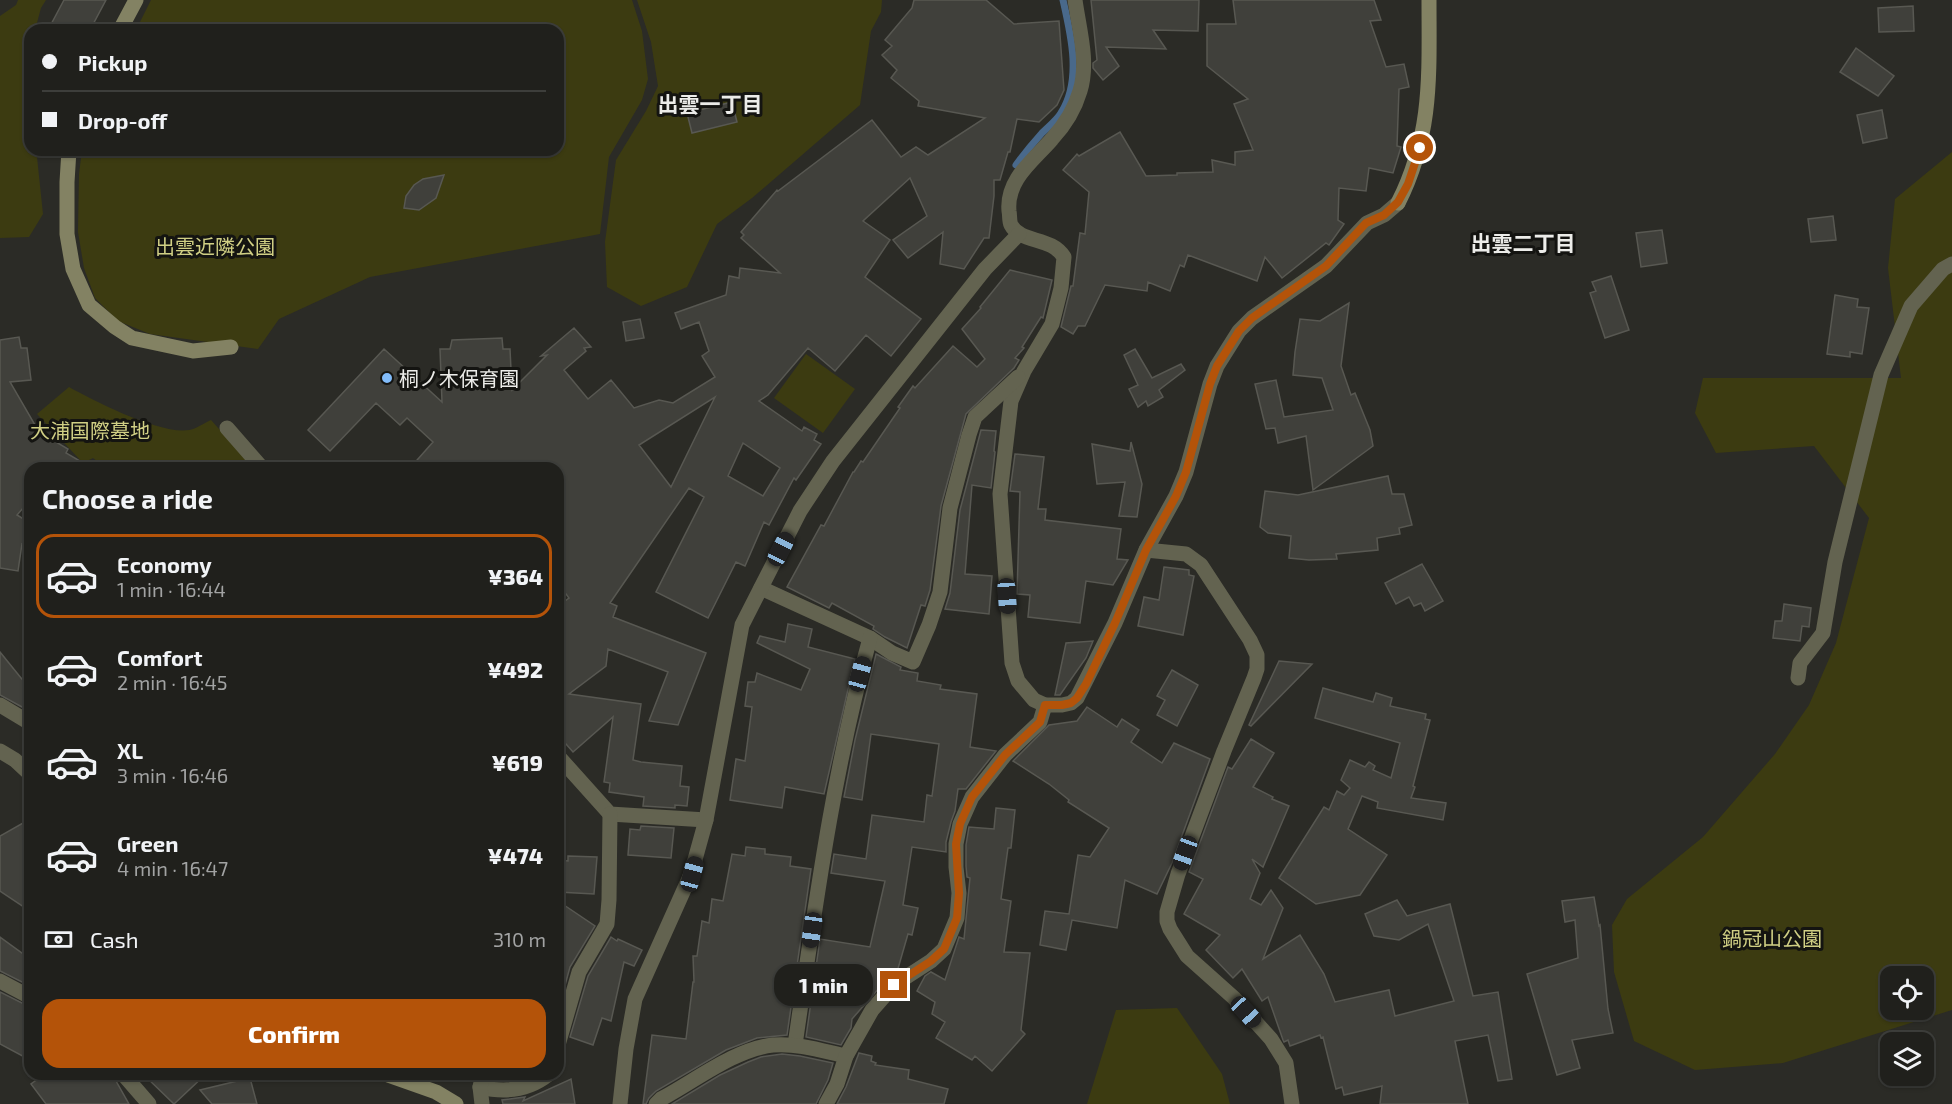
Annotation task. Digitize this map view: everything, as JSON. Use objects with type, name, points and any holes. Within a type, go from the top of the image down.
[{"type":"street","points":[[123,24],[136,0]]},
{"type":"street","points":[[1075,0],[1084,68],[1080,92],[1071,113],[1052,139],[1020,173],[1012,189],[1009,206],[1010,224],[1019,234],[1056,246],[1064,257],[1061,288],[1052,324],[1024,371],[1011,401],[1000,494],[1012,663],[1018,681],[1034,700],[1045,705],[1062,705],[1071,703],[1077,698],[1115,623],[1146,550],[1176,496],[1186,472],[1210,384],[1217,366],[1239,331],[1252,318],[1326,266],[1366,223],[1384,215],[1398,202],[1408,184],[1426,122],[1429,0]]},
{"type":"street","points":[[69,156],[67,234],[73,269],[89,305],[132,338],[193,351],[231,347]]},
{"type":"street","points":[[620,1104],[626,1049],[635,999],[692,874],[706,820],[742,624],[800,511],[833,461],[985,269],[1019,234]]},
{"type":"street","points":[[1798,678],[1800,663],[1823,633],[1835,562],[1881,375],[1911,306],[1943,269],[1952,264]]},
{"type":"street","points":[[761,588],[870,638],[892,654],[913,662],[940,592],[950,508],[975,417],[1024,371]]},
{"type":"street","points":[[226,428],[257,462]]},
{"type":"street","points":[[1146,550],[1186,554],[1201,565],[1236,617],[1257,656],[1254,678],[1178,874],[1167,912],[1167,921],[1187,956],[1234,999],[1271,1039],[1286,1064],[1292,1104]]},
{"type":"street","points":[[795,1045],[842,746],[870,638]]},
{"type":"street","points":[[0,705],[24,719]]},
{"type":"street","points":[[826,1104],[837,1084],[846,1056],[872,1010],[894,985],[931,961],[944,949],[957,918],[959,893],[956,844],[960,824],[972,797],[1005,755],[1040,722],[1045,705]]},
{"type":"street","points":[[0,751],[24,768]]},
{"type":"street","points":[[564,763],[610,814],[607,924],[579,972],[564,1024]]},
{"type":"street","points":[[610,814],[706,820]]},
{"type":"street","points":[[0,981],[24,994]]},
{"type":"street","points":[[656,1104],[718,1066],[748,1051],[772,1045],[795,1045],[846,1056]]},
{"type":"street","points":[[128,1080],[149,1104]]},
{"type":"street","points":[[402,1080],[436,1092],[456,1104]]},
{"type":"street","points":[[482,1081],[495,1091],[513,1091],[539,1080]]},
{"type":"street","points":[[482,1081],[482,1104]]},
{"type":"green space","points":[[18,0],[46,0],[37,24],[24,24],[24,156],[37,156],[43,214],[29,237],[0,238],[0,16],[16,5]]},
{"type":"green space","name":"出雲近隣公園","points":[[151,0],[632,0],[642,31],[648,79],[642,100],[609,157],[600,234],[370,277],[279,319],[258,349],[150,334],[118,321],[95,298],[84,268],[78,232],[81,156],[564,156],[564,24],[139,24]]},
{"type":"green space","points":[[637,0],[882,0],[881,12],[871,31],[860,105],[752,198],[717,224],[687,287],[641,306],[607,287],[605,242],[616,160],[646,111],[658,86],[651,42]]},
{"type":"green space","name":"鍋冠山公園","points":[[1952,152],[1952,1010],[1934,1016],[1934,966],[1880,966],[1880,1020],[1920,1020],[1783,1063],[1695,1070],[1634,1041],[1614,972],[1612,925],[1627,899],[1703,837],[1775,754],[1809,705],[1836,643],[1869,518],[1814,446],[1716,453],[1695,413],[1703,378],[1901,378],[1888,268],[1895,199]]},
{"type":"green space","points":[[806,354],[855,389],[823,433],[774,398]]},
{"type":"green space","name":"大浦国際墓地","points":[[69,387],[128,416],[162,427],[189,430],[211,420],[249,462],[98,462],[93,458],[82,462],[37,414]]},
{"type":"green space","points":[[1177,1008],[1222,1074],[1230,1104],[1087,1104],[1116,1010]]},
{"type":"building","points":[[64,0],[106,0],[93,24],[51,24]]},
{"type":"building","points":[[914,0],[986,0],[1014,24],[1059,21],[1064,90],[1057,105],[1039,122],[1017,119],[1010,152],[1008,152],[1000,180],[994,180],[989,238],[984,238],[964,269],[940,264],[943,232],[908,258],[893,240],[927,216],[910,178],[863,221],[890,240],[865,277],[921,319],[891,356],[866,335],[835,371],[808,348],[768,395],[759,401],[802,431],[804,427],[817,434],[814,440],[821,444],[796,480],[794,478],[769,525],[764,522],[745,566],[736,562],[708,618],[656,592],[704,497],[689,488],[610,603],[617,606],[613,617],[706,653],[678,725],[649,721],[668,672],[608,649],[606,666],[569,694],[641,704],[633,760],[682,766],[680,786],[689,787],[687,806],[675,805],[675,808],[643,806],[644,797],[609,792],[610,783],[604,782],[613,717],[573,752],[564,742],[564,602],[569,598],[564,591],[564,462],[415,462],[433,442],[407,418],[400,425],[376,403],[330,451],[308,430],[384,349],[442,402],[440,349],[450,349],[452,340],[502,338],[503,349],[510,349],[512,390],[547,355],[541,356],[574,328],[591,347],[584,348],[586,351],[564,370],[588,399],[611,380],[634,408],[659,400],[673,403],[715,377],[702,356],[709,351],[699,322],[681,329],[675,313],[726,295],[729,276],[739,278],[740,268],[780,273],[741,238],[744,235],[741,232],[777,190],[872,120],[901,157],[916,147],[928,155],[985,118],[918,106],[919,101],[891,78],[897,70],[882,55],[892,46],[885,40],[912,8]],"holes":[[[715,397],[671,487],[639,445]],[[743,443],[780,468],[763,496],[728,476]]]},
{"type":"building","points":[[1091,0],[1199,0],[1198,31],[1153,30],[1166,49],[1106,47],[1119,66],[1103,80],[1093,68],[1093,63],[1097,60]]},
{"type":"building","points":[[1233,0],[1374,0],[1381,20],[1370,21],[1386,67],[1404,64],[1409,87],[1399,89],[1397,146],[1401,147],[1393,173],[1369,168],[1366,191],[1339,188],[1338,220],[1344,224],[1329,245],[1326,243],[1282,278],[1265,257],[1257,281],[1188,255],[1184,267],[1180,265],[1170,291],[1148,282],[1147,291],[1105,285],[1085,326],[1078,326],[1073,334],[1061,327],[1071,286],[1073,286],[1080,233],[1085,234],[1089,192],[1063,170],[1077,154],[1079,156],[1120,132],[1146,176],[1213,172],[1212,160],[1235,165],[1235,152],[1253,150],[1234,104],[1248,99],[1207,66],[1207,24],[1236,24]]},
{"type":"building","points":[[1913,6],[1914,31],[1879,32],[1878,8]]},
{"type":"building","points":[[1856,48],[1894,76],[1878,96],[1840,72]]},
{"type":"building","points":[[732,102],[737,122],[692,133],[687,113]]},
{"type":"building","points":[[1882,110],[1887,138],[1863,143],[1857,115]]},
{"type":"building","points":[[444,175],[436,198],[419,210],[404,208],[406,196],[414,185],[423,179]]},
{"type":"building","points":[[1833,216],[1836,240],[1811,242],[1808,219]]},
{"type":"building","points":[[1662,230],[1667,263],[1641,267],[1636,233]]},
{"type":"building","points":[[1010,270],[1052,280],[1043,318],[1041,317],[1022,347],[1024,348],[1015,358],[1019,360],[1014,368],[966,414],[941,506],[930,590],[925,606],[921,605],[907,648],[873,629],[874,626],[832,603],[829,608],[787,587],[853,472],[861,461],[863,462],[913,386],[915,388],[953,346],[977,367],[985,359],[962,329]]},
{"type":"building","points":[[1611,276],[1629,330],[1605,338],[1590,293],[1596,291],[1592,282]]},
{"type":"building","points":[[1835,295],[1858,299],[1857,307],[1869,308],[1862,354],[1850,352],[1850,357],[1827,354]]},
{"type":"building","points":[[1349,303],[1341,366],[1351,395],[1355,393],[1370,430],[1373,446],[1313,490],[1306,436],[1278,443],[1275,428],[1266,429],[1255,384],[1276,380],[1284,417],[1333,410],[1322,378],[1293,375],[1295,352],[1300,319],[1320,321]]},
{"type":"building","points":[[640,319],[644,338],[626,341],[623,322]]},
{"type":"building","points":[[19,337],[21,348],[27,348],[31,380],[10,382],[39,432],[68,449],[66,453],[82,462],[24,462],[24,507],[17,515],[24,519],[24,545],[22,544],[18,571],[0,568],[0,340]]},
{"type":"building","points":[[1135,349],[1152,378],[1181,364],[1185,370],[1159,390],[1163,397],[1148,406],[1146,401],[1138,407],[1129,389],[1138,385],[1124,355]]},
{"type":"building","points":[[981,430],[996,431],[991,488],[972,485],[965,574],[992,576],[989,614],[945,609],[950,593],[960,510]]},
{"type":"building","points":[[1131,442],[1142,484],[1137,517],[1119,516],[1125,482],[1097,484],[1092,444],[1130,451]]},
{"type":"building","points":[[1015,454],[1044,457],[1038,509],[1046,509],[1045,520],[1121,529],[1117,559],[1128,560],[1113,585],[1086,581],[1080,623],[1028,617],[1030,595],[1017,594],[1020,492],[1010,491]]},
{"type":"building","points":[[1388,476],[1392,494],[1404,494],[1412,525],[1399,528],[1400,534],[1377,538],[1378,550],[1336,554],[1337,559],[1289,558],[1291,536],[1268,533],[1260,527],[1265,491],[1298,495]]},
{"type":"building","points":[[1422,564],[1443,601],[1425,611],[1421,603],[1414,606],[1409,597],[1396,604],[1385,583]]},
{"type":"building","points":[[1164,567],[1189,570],[1189,575],[1194,576],[1183,635],[1138,626],[1144,597],[1159,600]]},
{"type":"building","points":[[1784,604],[1811,608],[1809,627],[1802,626],[1800,641],[1773,638],[1775,621],[1782,621]]},
{"type":"building","points":[[788,624],[812,629],[808,647],[855,659],[824,794],[785,787],[782,808],[730,800],[736,759],[745,761],[752,707],[745,706],[748,682],[755,682],[757,673],[801,690],[810,669],[757,643],[760,636],[785,642]]},
{"type":"building","points":[[1093,641],[1086,658],[1060,695],[1055,695],[1066,643]]},
{"type":"building","points":[[0,652],[24,682],[24,706],[22,707],[0,695]]},
{"type":"building","points":[[876,654],[901,667],[900,670],[918,673],[917,681],[941,685],[940,689],[977,694],[970,747],[996,751],[966,789],[958,789],[955,811],[946,842],[946,852],[912,847],[903,905],[918,908],[912,935],[908,934],[897,972],[887,979],[852,1019],[851,1028],[841,1045],[806,1037],[820,939],[870,947],[885,881],[831,873],[834,854],[866,859],[872,815],[924,822],[927,795],[932,796],[939,744],[871,734],[862,800],[844,797]]},
{"type":"building","points":[[1279,661],[1312,664],[1251,726],[1249,725]]},
{"type":"building","points":[[1172,670],[1198,685],[1177,726],[1157,715],[1165,700],[1157,696]]},
{"type":"building","points":[[1323,688],[1373,702],[1376,693],[1392,698],[1390,706],[1426,714],[1425,719],[1430,720],[1411,798],[1446,803],[1443,820],[1377,808],[1378,802],[1362,796],[1348,829],[1387,855],[1360,895],[1316,904],[1279,878],[1324,807],[1329,810],[1337,791],[1344,795],[1350,788],[1341,780],[1350,760],[1365,767],[1369,762],[1375,766],[1373,770],[1391,778],[1400,743],[1315,718]]},
{"type":"building","points":[[1087,707],[1117,727],[1122,719],[1139,730],[1131,742],[1162,763],[1174,743],[1210,759],[1172,863],[1157,894],[1125,880],[1117,928],[1072,920],[1066,950],[1040,945],[1045,911],[1069,914],[1078,855],[1090,857],[1109,828],[1068,802],[1069,800],[1049,784],[1013,761],[1049,725],[1077,721]]},
{"type":"building","points":[[1251,739],[1274,753],[1253,787],[1289,806],[1263,867],[1252,859],[1260,873],[1250,899],[1261,905],[1271,890],[1283,908],[1263,959],[1300,935],[1324,974],[1335,1002],[1389,990],[1395,1016],[1454,1001],[1428,924],[1399,940],[1374,936],[1365,914],[1397,900],[1407,916],[1450,904],[1473,996],[1498,992],[1512,1079],[1498,1081],[1488,1035],[1455,1041],[1468,1104],[1380,1104],[1382,1086],[1344,1095],[1342,1087],[1336,1089],[1323,1037],[1321,1038],[1320,1035],[1290,1046],[1288,1040],[1284,1042],[1268,997],[1262,1001],[1242,969],[1233,978],[1206,950],[1220,935],[1184,914],[1203,879],[1189,872],[1228,767],[1232,769]]},
{"type":"building","points":[[996,808],[1015,810],[1011,848],[1008,848],[1001,899],[1011,901],[1004,952],[1030,953],[1021,1030],[1025,1034],[992,1071],[975,1056],[972,1060],[936,1038],[945,1022],[932,1014],[935,1002],[917,991],[925,976],[931,972],[945,980],[959,937],[964,939],[970,878],[967,877],[966,866],[969,827],[994,829]]},
{"type":"building","points":[[23,823],[24,825],[24,907],[0,891],[0,836]]},
{"type":"building","points":[[641,826],[674,828],[671,858],[628,855],[630,829],[640,830]]},
{"type":"building","points":[[746,847],[765,849],[765,854],[791,857],[790,866],[811,869],[787,1035],[757,1038],[726,1050],[656,1091],[646,1104],[643,1104],[652,1035],[686,1039],[694,982],[693,956],[697,956],[702,921],[709,923],[712,899],[723,901],[732,854],[745,856]]},
{"type":"building","points":[[568,856],[597,857],[594,894],[564,892],[564,861],[568,861]]},
{"type":"building","points":[[1594,897],[1600,925],[1608,1009],[1613,1033],[1572,1040],[1580,1068],[1557,1075],[1527,974],[1578,958],[1575,920],[1565,922],[1562,901]]},
{"type":"building","points":[[564,905],[595,926],[570,967],[564,989]]},
{"type":"building","points":[[0,937],[24,955],[24,983],[0,971]]},
{"type":"building","points":[[611,937],[642,950],[634,966],[624,962],[611,1021],[602,1018],[593,1045],[570,1037],[588,976]]},
{"type":"building","points":[[0,992],[24,1004],[24,1057],[0,1044]]},
{"type":"building","points":[[859,1053],[872,1056],[871,1061],[876,1063],[875,1065],[909,1070],[908,1079],[948,1089],[944,1104],[837,1104]]},
{"type":"building","points":[[782,1054],[833,1063],[828,1080],[816,1104],[672,1104],[720,1075],[748,1062],[761,1057]]},
{"type":"building","points":[[571,1079],[575,1104],[503,1104],[502,1100],[525,1097],[523,1101]]},
{"type":"building","points":[[37,1080],[115,1080],[129,1104],[46,1104],[31,1084]]},
{"type":"building","points":[[149,1080],[200,1080],[174,1104]]},
{"type":"building","points":[[251,1080],[257,1104],[212,1104],[200,1090]]},
{"type":"waterway","points":[[1016,165],[1059,116],[1071,86],[1073,57],[1063,0]]},
{"type":"place","name":"桐ノ木保育園","points":[[387,378]]},
{"type":"district","name":"出雲一丁目","points":[[710,103]]},
{"type":"district","name":"出雲二丁目","points":[[1523,242]]},
{"type":"route","points":[[894,985],[931,961],[944,949],[957,918],[959,893],[956,844],[960,824],[972,797],[1005,755],[1040,722],[1045,705],[1071,703],[1086,684],[1146,550],[1176,496],[1186,472],[1217,366],[1239,331],[1252,318],[1326,266],[1366,223],[1384,215],[1398,202],[1408,184],[1420,148]]}]
